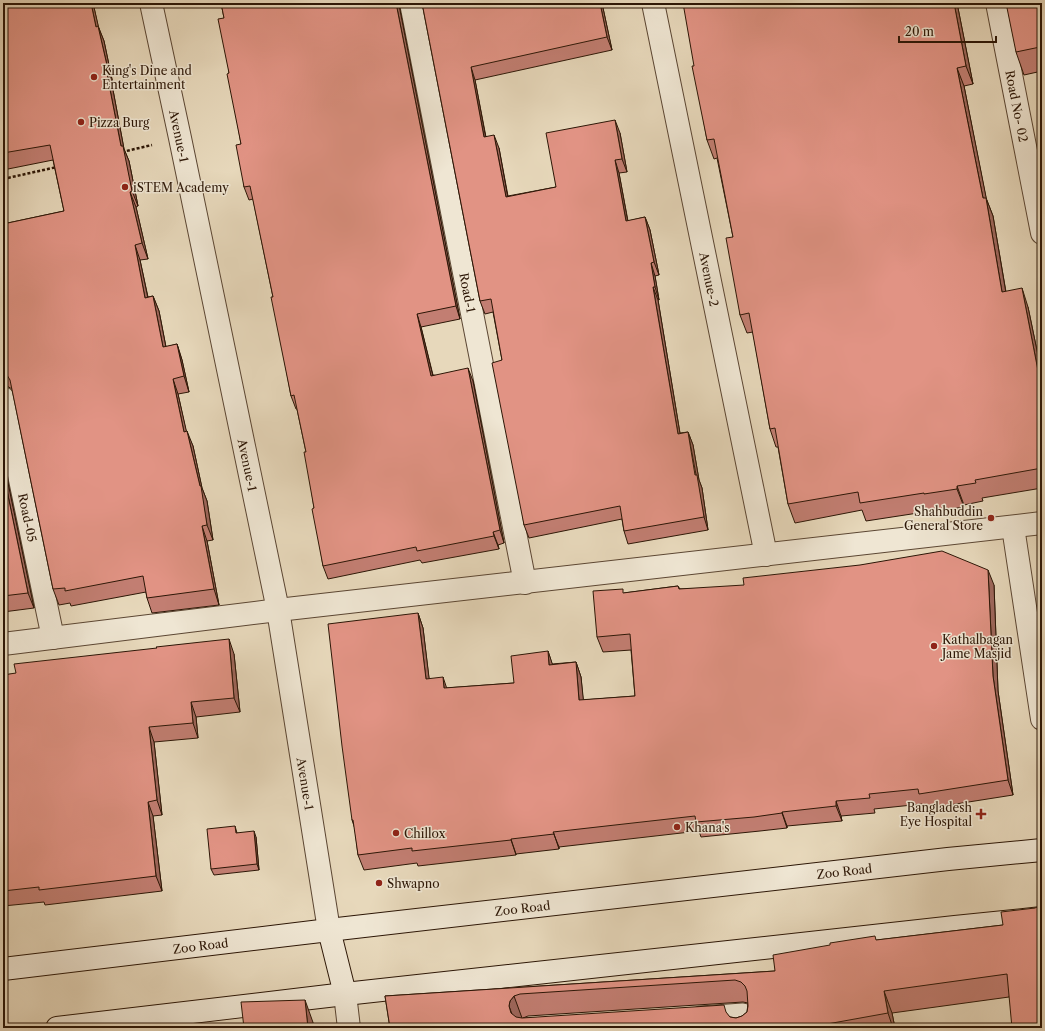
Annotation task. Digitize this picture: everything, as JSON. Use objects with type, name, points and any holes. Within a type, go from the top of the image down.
[{"type":"street","name":"Avenue-1","points":[[151,3],[278,610],[329,930],[345,994],[349,1028]]},
{"type":"street","name":"Road-1","points":[[411,3],[526,583]]},
{"type":"street","name":"Avenue-2","points":[[653,3],[766,555]]},
{"type":"street","name":"Road No- 02","points":[[997,3],[1042,234]]},
{"type":"street","name":"Road-05","points":[[3,398],[52,638]]},
{"type":"street","points":[[3,644],[278,610],[526,583],[1042,523]]},
{"type":"street","points":[[1013,527],[1042,719]]},
{"type":"street","name":"Zoo Road","points":[[3,969],[948,859],[1042,850]]},
{"type":"street","points":[[57,1028],[345,994],[939,928],[1042,918]]},
{"type":"street","points":[[679,1018],[742,1014],[744,1028]]},
{"type":"path","points":[[120,152],[180,138]]},
{"type":"path","points":[[3,179],[59,167]]},
{"type":"building","points":[[3,3],[91,3],[109,74],[107,74],[121,146],[123,146],[132,191],[130,192],[142,243],[135,245],[145,298],[153,296],[163,347],[177,344],[184,376],[173,379],[184,432],[187,431],[201,486],[207,525],[202,526],[214,589],[147,598],[143,576],[65,591],[65,588],[53,589],[10,380],[3,372],[3,224],[64,211],[50,145],[3,153]]},
{"type":"building","points":[[221,3],[396,3],[456,306],[417,314],[431,376],[468,368],[500,530],[493,532],[494,536],[417,551],[416,547],[323,566],[312,509],[314,508],[304,452],[306,452],[294,395],[291,396],[271,297],[273,297],[250,186],[244,187],[236,145],[241,144],[218,19],[224,18]]},
{"type":"building","points":[[422,3],[600,3],[607,37],[471,67],[484,137],[494,135],[506,197],[556,187],[546,133],[615,120],[622,159],[615,160],[626,221],[645,217],[654,262],[651,263],[655,287],[653,287],[678,434],[688,432],[704,517],[624,531],[620,506],[524,525],[492,363],[502,360],[491,299],[480,301]]},
{"type":"building","points":[[683,3],[954,3],[966,66],[957,68],[983,198],[986,198],[1002,292],[1022,288],[1040,381],[1038,381],[1042,403],[1042,468],[975,480],[976,483],[957,486],[957,489],[924,494],[860,503],[858,492],[788,504],[775,428],[770,429],[749,313],[740,315],[726,238],[733,237],[714,139],[707,140],[692,66],[694,66]]},
{"type":"building","points":[[1006,3],[1042,3],[1042,57],[1040,47],[1016,52]]},
{"type":"building","points":[[3,471],[28,593],[3,596]]},
{"type":"building","points":[[942,551],[988,570],[993,676],[1008,780],[919,794],[918,789],[869,794],[870,798],[836,801],[836,806],[782,812],[754,817],[696,822],[695,816],[553,832],[554,834],[511,840],[412,851],[412,848],[358,855],[342,746],[328,624],[418,613],[426,679],[443,677],[444,688],[514,683],[511,656],[548,651],[549,665],[576,662],[579,700],[635,696],[630,634],[597,637],[593,591],[623,589],[623,593],[678,586],[679,589],[744,585],[743,578],[860,565]]},
{"type":"building","points":[[229,639],[234,698],[191,702],[193,723],[149,727],[157,800],[148,802],[156,876],[39,890],[39,887],[3,891],[3,675],[16,673],[14,664]]},
{"type":"building","points":[[235,826],[236,833],[254,831],[257,864],[211,869],[207,829]]},
{"type":"building","points":[[1042,905],[1042,1028],[1012,1028],[1007,974],[884,991],[888,1013],[805,1028],[390,1028],[385,996],[775,971],[773,955],[830,945],[830,943],[875,936],[876,940],[1003,925],[1001,912],[1035,908]],"holes":[[[735,980],[741,982],[747,991],[748,1006],[747,1012],[736,1018],[730,1017],[726,1012],[724,1005],[522,1018],[516,1017],[511,1013],[509,1006],[510,1001],[514,996],[520,994]]]},
{"type":"building","points":[[305,1000],[308,1028],[244,1028],[241,1002]]},
{"type":"place","name":"King's Dine and Entertainment","points":[[94,77]]},
{"type":"place","name":"Pizza Burg","points":[[81,122]]},
{"type":"place","name":"iSTEM Academy","points":[[125,187]]},
{"type":"place","name":"Shahbuddin General Store","points":[[991,518]]},
{"type":"place","name":"Kathalbagan Jame Masjid","points":[[934,646]]},
{"type":"place","name":"Bangladesh Eye Hospital","points":[[981,814]]},
{"type":"place","name":"Khana's","points":[[677,827]]},
{"type":"place","name":"Chillox","points":[[396,833]]},
{"type":"place","name":"Shwapno","points":[[379,883]]}]
